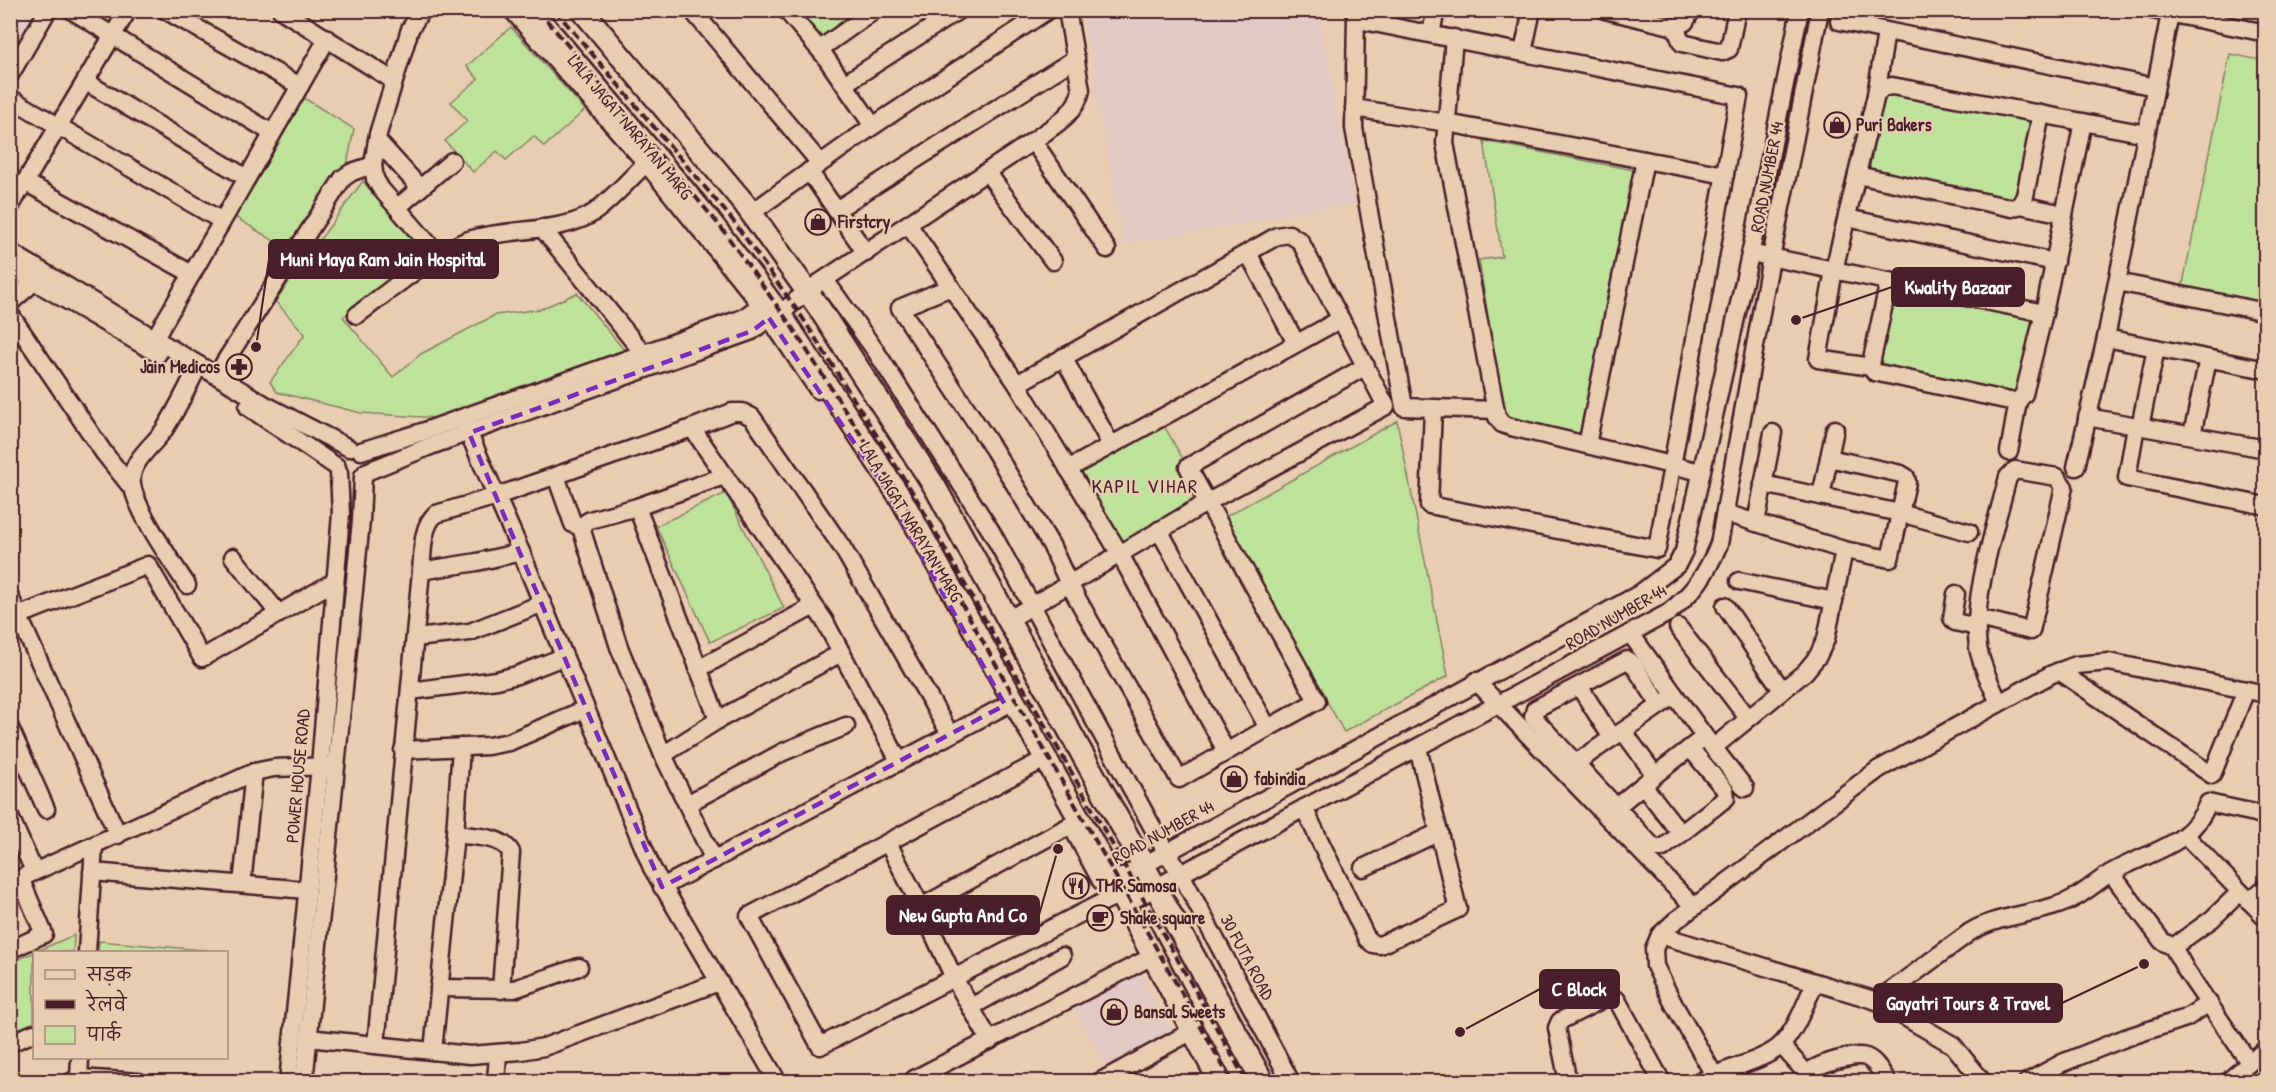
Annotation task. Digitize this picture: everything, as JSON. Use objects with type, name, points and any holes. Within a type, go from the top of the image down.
[{"type":"main road","name":"LALA JAGAT NARAYAN MARG","points":[[531,10],[651,160],[709,220],[902,500],[1009,703],[1220,1082]]},
{"type":"main road","name":"LALA JAGAT NARAYAN MARG","points":[[582,10],[751,213],[816,286],[934,487],[1157,886],[1263,1082]]},
{"type":"street","points":[[10,75],[48,10]]},
{"type":"street","points":[[71,10],[272,133]]},
{"type":"street","points":[[10,207],[128,10]]},
{"type":"street","points":[[165,10],[300,86]]},
{"type":"street","points":[[281,10],[394,81]]},
{"type":"street","points":[[422,10],[410,29],[377,140],[373,165],[375,179],[381,189],[439,256]]},
{"type":"street","points":[[357,315],[439,256],[470,239],[558,226],[596,212],[651,160],[512,10]]},
{"type":"street","points":[[692,10],[815,167],[836,210],[866,252]]},
{"type":"street","points":[[786,10],[820,49],[873,126]]},
{"type":"street","points":[[820,49],[874,10]]},
{"type":"street","points":[[844,84],[959,10]]},
{"type":"street","points":[[751,213],[873,126],[1048,10]]},
{"type":"street","points":[[10,252],[155,338],[196,370],[348,479],[353,480],[466,425],[643,353],[770,310],[816,286],[1034,141],[1068,115],[1078,102],[1081,90],[1067,10]]},
{"type":"street","points":[[1431,33],[1436,10]]},
{"type":"street","points":[[1523,52],[1532,10]]},
{"type":"street","points":[[1605,10],[1675,27],[1685,22],[1692,10]]},
{"type":"street","points":[[1675,27],[1682,44],[1722,52],[1729,49],[1737,10]]},
{"type":"street","name":"ROAD NUMBER 44","points":[[1117,894],[1144,864],[1639,594],[1677,565],[1684,551],[1750,253],[1800,10]]},
{"type":"street","name":"ROAD NUMBER 44","points":[[1117,894],[1157,886],[1499,705],[1668,613],[1700,582],[1719,544],[1771,258],[1820,10]]},
{"type":"street","points":[[2076,467],[2106,338],[2155,87],[2161,12],[2265,33]]},
{"type":"street","points":[[1355,13],[1364,21],[1739,96],[1657,549],[1429,505],[1433,409]]},
{"type":"street","points":[[1355,13],[1354,128],[1404,407],[1495,410]]},
{"type":"street","points":[[1839,21],[2155,87]]},
{"type":"street","points":[[1871,367],[1818,359],[1834,270],[1876,95],[1886,32]]},
{"type":"street","points":[[1454,38],[1445,143],[1497,417],[1502,424],[1511,427],[1701,472]]},
{"type":"street","points":[[155,338],[327,39]]},
{"type":"street","points":[[836,210],[1076,58]]},
{"type":"street","points":[[86,82],[247,178]]},
{"type":"street","points":[[1876,95],[1882,88],[1892,86],[2146,134]]},
{"type":"street","points":[[10,98],[222,221]]},
{"type":"street","points":[[1354,108],[1725,175]]},
{"type":"street","points":[[2020,205],[2025,196],[2041,114]]},
{"type":"street","points":[[2008,452],[2018,401],[2024,394],[2044,313],[2083,122]]},
{"type":"street","points":[[377,140],[420,189]]},
{"type":"street","points":[[1034,141],[1107,249]]},
{"type":"street","points":[[1587,445],[1645,160]]},
{"type":"street","points":[[398,207],[452,161]]},
{"type":"street","points":[[218,376],[224,363],[343,178],[352,172],[373,165]]},
{"type":"street","points":[[987,172],[1053,261]]},
{"type":"street","points":[[1857,175],[2012,208],[2020,205],[2064,214]]},
{"type":"street","points":[[25,182],[192,274]]},
{"type":"street","points":[[1847,218],[2055,262]]},
{"type":"street","points":[[908,224],[1017,384],[1120,554],[1226,751]]},
{"type":"street","points":[[543,228],[643,353]]},
{"type":"street","points":[[1008,620],[1206,503],[1386,406],[1300,241],[1289,234],[1276,236],[1017,384]]},
{"type":"street","points":[[1248,253],[1296,343]]},
{"type":"street","points":[[1750,253],[2044,313]]},
{"type":"street","points":[[10,267],[196,370],[218,376],[264,404],[365,454],[369,463],[364,474]]},
{"type":"street","points":[[10,303],[35,281]]},
{"type":"street","points":[[1889,281],[1871,367],[1874,372],[2018,401]]},
{"type":"street","points":[[2116,282],[2265,312]]},
{"type":"street","name":"30 FUTA ROAD","points":[[816,286],[875,350],[991,531],[1166,852],[1181,874],[1292,1082]]},
{"type":"street","points":[[951,287],[900,308],[994,450],[1051,545],[1069,584],[1179,779],[1317,701],[1188,467],[1366,366]]},
{"type":"street","points":[[338,470],[338,457],[355,449],[466,425],[752,331],[770,310]]},
{"type":"street","points":[[10,314],[104,453],[132,488],[147,520],[187,585]]},
{"type":"street","points":[[1068,469],[1341,319]]},
{"type":"street","points":[[2106,338],[2265,370]]},
{"type":"street","points":[[2156,348],[2127,478],[2265,506]]},
{"type":"street","points":[[1063,357],[1111,445]]},
{"type":"street","points":[[2192,435],[2208,359]]},
{"type":"street","points":[[132,488],[132,475],[138,462],[164,429],[196,370]]},
{"type":"street","points":[[376,1045],[421,571],[426,531],[432,518],[442,512],[556,476],[732,412],[742,412],[752,417],[842,547],[950,734]]},
{"type":"street","points":[[2087,417],[2265,449]]},
{"type":"street","points":[[466,425],[521,552],[651,868],[778,1082]]},
{"type":"street","points":[[692,428],[814,606],[842,653],[899,761]]},
{"type":"street","points":[[1821,496],[1835,429]]},
{"type":"street","points":[[1756,523],[1773,434]]},
{"type":"street","points":[[1725,513],[1844,550],[1890,559],[1907,482],[1906,477],[1829,458]]},
{"type":"street","name":"POWER HOUSE ROAD","points":[[304,1082],[328,766],[335,581],[341,514],[338,470]]},
{"type":"street","points":[[1956,594],[1952,618],[1955,622],[1977,623],[2031,631],[2064,487],[2057,477],[2015,470],[2008,477],[1978,606],[1977,623],[1978,650],[1999,703]]},
{"type":"street","name":"POWER HOUSE ROAD","points":[[288,1082],[307,890],[328,766],[361,521],[364,474]]},
{"type":"street","points":[[556,476],[573,524],[583,527]]},
{"type":"street","points":[[714,860],[663,755],[619,647],[582,535],[583,527],[590,520],[637,507],[724,476]]},
{"type":"street","points":[[1763,484],[1900,513],[1969,532]]},
{"type":"street","points":[[637,507],[718,720]]},
{"type":"street","points":[[1159,530],[1268,728]]},
{"type":"street","points":[[1616,807],[1690,748],[1709,743],[1748,718],[1805,672],[1818,656],[1826,639],[1844,550]]},
{"type":"street","points":[[421,571],[521,552]]},
{"type":"street","points":[[232,557],[279,614]]},
{"type":"street","points":[[15,617],[148,565],[202,658],[335,581]]},
{"type":"street","points":[[1739,581],[1834,601]]},
{"type":"street","points":[[10,597],[15,617],[118,835]]},
{"type":"street","points":[[415,638],[470,632],[541,604]]},
{"type":"street","points":[[698,669],[814,606]]},
{"type":"street","points":[[1725,606],[1782,690]]},
{"type":"street","points":[[1678,627],[1748,718]]},
{"type":"street","points":[[1630,633],[1709,743],[1745,788]]},
{"type":"street","points":[[663,755],[718,720],[842,653]]},
{"type":"street","points":[[410,691],[497,680],[517,675],[563,657]]},
{"type":"street","points":[[1660,705],[1633,664],[1627,660],[1535,709],[1533,717],[1654,848],[1663,848],[1726,798],[1725,790],[1690,748]]},
{"type":"street","points":[[1815,983],[1791,1032],[1781,1045],[1770,1053],[1710,1079],[1655,966],[1654,949],[1660,935],[1674,921],[1879,769],[2059,671],[2084,663],[2109,662],[2265,694]]},
{"type":"street","points":[[2059,671],[2212,775],[2246,690]]},
{"type":"street","points":[[1476,681],[1694,907]]},
{"type":"street","points":[[1579,686],[1617,734],[1649,780],[1681,834]]},
{"type":"street","points":[[1576,763],[1675,695]]},
{"type":"street","points":[[662,886],[1009,703],[1037,763],[1071,825],[1117,894],[820,1046],[749,916],[1037,763]]},
{"type":"street","points":[[403,750],[488,746],[509,742],[585,709]]},
{"type":"street","points":[[687,804],[783,752],[846,726]]},
{"type":"street","points":[[10,728],[46,809]]},
{"type":"street","points":[[433,1051],[461,747]]},
{"type":"street","points":[[1304,808],[1367,939],[1373,944],[1380,945],[1458,909],[1418,748]]},
{"type":"street","points":[[22,877],[254,772],[274,768],[328,766]]},
{"type":"street","points":[[243,884],[254,772]]},
{"type":"street","points":[[1877,1001],[1984,923],[2066,902],[2111,873],[2172,845],[2199,821],[2208,802],[2254,813],[2265,818]]},
{"type":"street","points":[[10,817],[22,877],[44,934],[10,950]]},
{"type":"street","points":[[921,907],[1071,825]]},
{"type":"street","points":[[1363,868],[1439,832]]},
{"type":"street","points":[[454,834],[500,841],[507,844],[510,852],[501,990]]},
{"type":"street","points":[[2185,835],[2265,918]]},
{"type":"street","points":[[888,843],[954,978],[990,1041]]},
{"type":"street","points":[[87,951],[94,846]]},
{"type":"street","points":[[92,872],[307,890]]},
{"type":"street","points":[[2111,873],[2162,941],[2174,947],[2209,1004],[2249,1062]]},
{"type":"street","points":[[2174,947],[2244,897],[2265,887]]},
{"type":"street","points":[[1660,935],[1877,1001],[1953,1045],[1983,1082]]},
{"type":"street","points":[[970,1006],[1062,956]]},
{"type":"street","points":[[914,1078],[1149,958],[1210,1082]]},
{"type":"street","points":[[439,988],[501,990],[528,985],[579,967]]},
{"type":"street","points":[[308,1038],[470,1055],[544,1047],[719,982]]},
{"type":"street","points":[[1568,1082],[1557,1028],[1560,1021],[1612,997],[1617,1000],[1662,1082]]},
{"type":"street","points":[[2027,1082],[2062,1064],[2125,1038],[2186,1018],[2209,1004]]},
{"type":"street","points":[[10,1043],[33,1033]]},
{"type":"street","points":[[1099,1082],[1120,1077],[1185,1035]]},
{"type":"street","points":[[1781,1045],[1806,1078],[1814,1068],[1854,1055],[1868,1058],[1879,1068],[1888,1082]]},
{"type":"street","points":[[2227,1082],[2265,1049]]},
{"type":"street","points":[[496,1082],[498,1053]]},
{"type":"street","points":[[80,1059],[75,1080],[139,1082]]},
{"type":"highlighted area","points":[[769,318],[883,485],[1005,705],[662,887],[469,433],[752,331]]},
{"type":"shaded area","points":[[10,11],[37,11],[11,55]]},
{"type":"shaded area","points":[[1082,11],[1319,11],[1355,203],[1123,245]]},
{"type":"shaded area","points":[[1137,969],[1175,1036],[1108,1067],[1067,1001]]},
{"type":"green space","points":[[799,11],[859,11],[822,37]]},
{"type":"green space","points":[[511,27],[585,110],[544,147],[534,136],[506,160],[497,151],[473,172],[445,141],[467,121],[451,102],[478,79],[467,66]]},
{"type":"green space","points":[[2230,54],[2265,61],[2265,311],[2181,293]]},
{"type":"green space","points":[[1884,91],[2033,120],[2018,199],[1869,171]]},
{"type":"green space","points":[[304,98],[354,129],[347,165],[287,249],[235,217]]},
{"type":"green space","points":[[1484,141],[1634,170],[1580,434],[1504,416],[1479,260],[1502,257]]},
{"type":"green space","points":[[363,181],[421,251],[343,317],[393,377],[421,354],[495,315],[541,309],[577,293],[624,350],[438,418],[361,413],[277,392],[270,382],[305,334],[275,301]]},
{"type":"green space","points":[[1893,292],[2032,319],[2017,394],[1878,366]]},
{"type":"green space","points":[[1397,421],[1448,676],[1344,732],[1225,517]]},
{"type":"green space","points":[[1163,424],[1204,496],[1121,543],[1080,472]]},
{"type":"green space","points":[[726,493],[784,608],[710,642],[656,526]]},
{"type":"green space","points":[[74,935],[73,951],[37,951]]},
{"type":"green space","points":[[99,941],[214,951],[98,951]]},
{"type":"green space","points":[[33,952],[33,1024],[11,1034],[10,963]]},
{"type":"railway","points":[[538,10],[720,226],[790,324],[904,502],[1232,1082]]},
{"type":"railway","points":[[555,10],[731,218],[802,317],[915,496],[1247,1082]]},
{"type":"place","name":"Puri Bakers","points":[[1837,125]]},
{"type":"place","name":"Firstcry","points":[[818,222]]},
{"type":"place","name":"Kwality Bazaar","points":[[1796,320]]},
{"type":"place","name":"Muni Maya Ram Jain Hospital","points":[[256,347]]},
{"type":"place","name":"Jain Medicos","points":[[239,367]]},
{"type":"place","name":"fabindia","points":[[1234,779]]},
{"type":"place","name":"New Gupta And Co","points":[[1058,849]]},
{"type":"place","name":"TMR Samosa","points":[[1076,886]]},
{"type":"place","name":"Shake square","points":[[1100,918]]},
{"type":"place","name":"Gayatri Tours & Travel","points":[[2144,964]]},
{"type":"place","name":"Bansal Sweets","points":[[1114,1012]]},
{"type":"place","name":"C Block","points":[[1460,1032]]},
{"type":"district","name":"KAPIL VIHAR","points":[[1145,486]]}]
